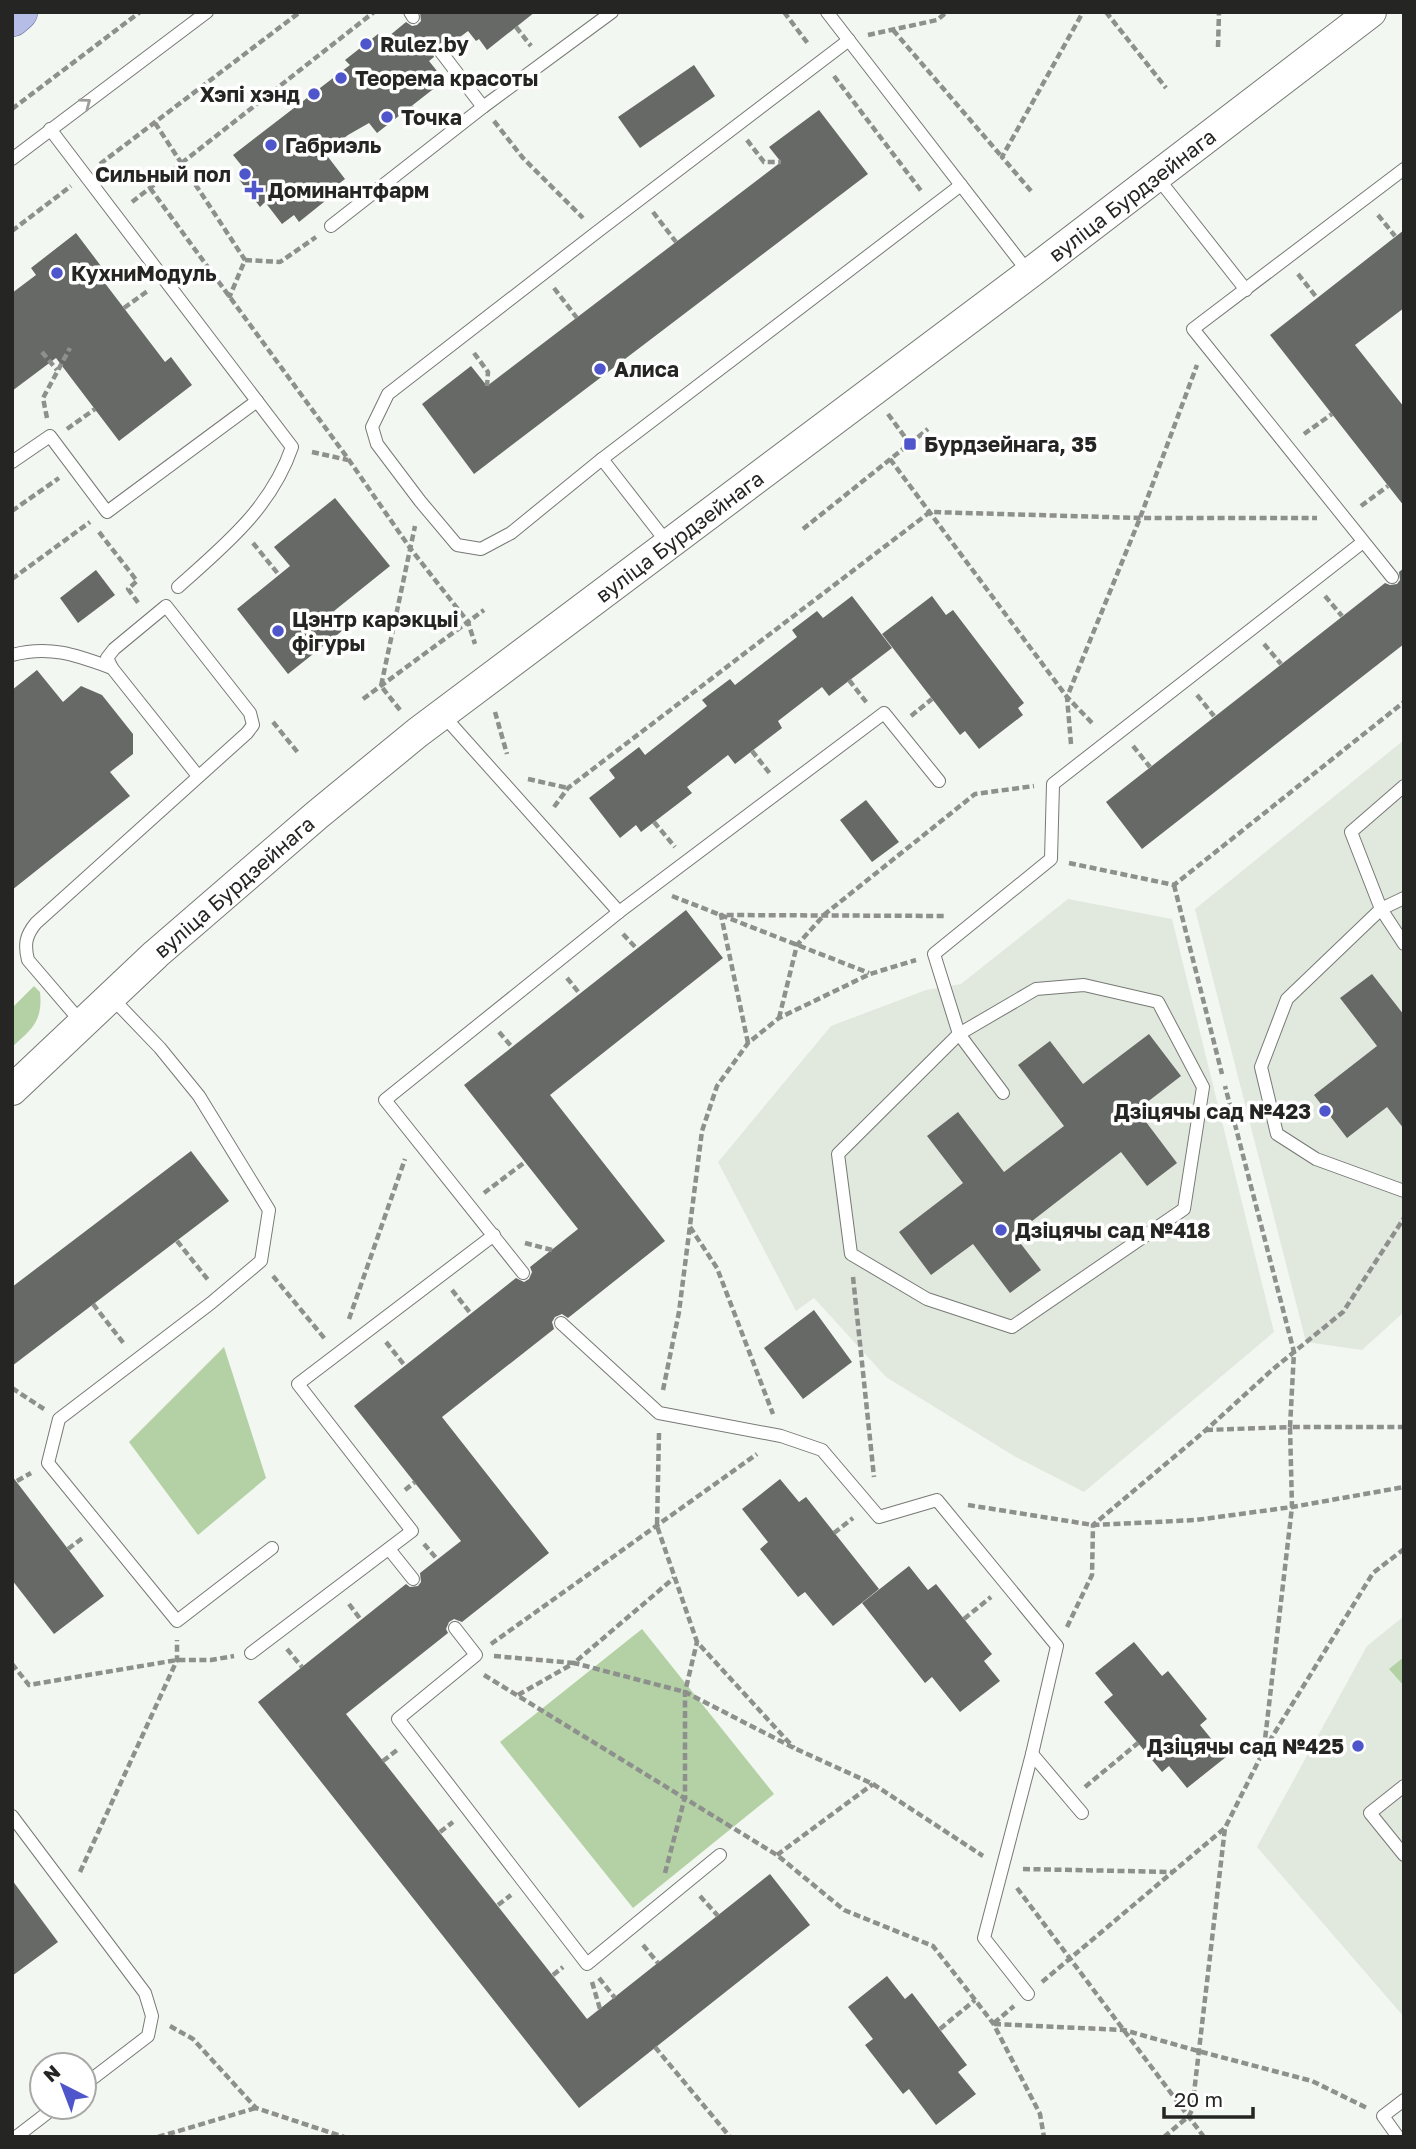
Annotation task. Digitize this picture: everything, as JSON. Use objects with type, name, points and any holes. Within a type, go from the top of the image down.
[{"type":"main road","points":[[12,18],[19,12]]},
{"type":"street","name":"вуліца Бурдзейнага","points":[[12,1090],[111,996],[317,815],[442,714],[1030,274],[1371,12]]},
{"type":"lane","points":[[12,159],[207,12]]},
{"type":"lane","points":[[331,226],[483,107],[612,12]]},
{"type":"lane","points":[[827,12],[1030,274]]},
{"type":"lane","points":[[849,40],[388,394],[372,427],[377,444],[420,501],[457,545],[481,549],[511,533],[603,459],[961,185]]},
{"type":"lane","points":[[440,52],[483,107]]},
{"type":"lane","points":[[50,129],[292,447],[284,470],[260,508],[226,544],[178,587]]},
{"type":"lane","points":[[1392,577],[1193,329],[1404,169]]},
{"type":"lane","points":[[1157,177],[1246,290]]},
{"type":"lane","points":[[12,462],[54,433],[107,512],[257,401]]},
{"type":"lane","points":[[603,459],[669,545]]},
{"type":"lane","points":[[1003,1093],[959,1034],[934,954],[1051,859],[1053,784],[1363,542]]},
{"type":"lane","points":[[83,1023],[28,960],[24,947],[27,934],[247,733],[253,724],[250,713],[166,606],[114,649],[107,658],[112,668],[198,776]]},
{"type":"lane","points":[[12,655],[32,650],[60,651],[112,668]]},
{"type":"lane","points":[[523,1273],[385,1100],[651,887],[884,713],[939,781]]},
{"type":"lane","points":[[442,714],[619,912]]},
{"type":"lane","points":[[1404,786],[1351,832],[1381,909],[1404,944]]},
{"type":"lane","points":[[1404,898],[1381,909],[1287,999],[1262,1067],[1277,1134],[1316,1159],[1404,1191]]},
{"type":"lane","points":[[1084,985],[1158,1002],[1203,1087],[1184,1209],[1012,1327],[927,1299],[851,1254],[838,1154],[959,1034],[1036,989],[1084,985]]},
{"type":"lane","points":[[111,996],[160,1048],[199,1096],[269,1210],[261,1261],[221,1295],[59,1419],[48,1463],[177,1621],[272,1548]]},
{"type":"lane","points":[[251,1653],[412,1531],[298,1384],[494,1235]]},
{"type":"lane","points":[[561,1324],[659,1413],[782,1436],[822,1450],[879,1517],[937,1500],[1056,1646],[1032,1754],[984,1938],[1028,1994]]},
{"type":"lane","points":[[388,1549],[413,1579]]},
{"type":"lane","points":[[454,1628],[471,1659],[398,1719],[587,1964],[720,1855]]},
{"type":"lane","points":[[1032,1754],[1082,1813]]},
{"type":"lane","points":[[1404,1786],[1370,1813],[1404,1855]]},
{"type":"lane","points":[[12,1816],[145,1993],[152,2016],[148,2036],[98,2074]]},
{"type":"lane","points":[[1398,2137],[1383,2116],[1404,2100]]},
{"type":"lane","points":[[16,2137],[37,2121]]},
{"type":"path","points":[[12,109],[140,12]]},
{"type":"path","points":[[12,231],[300,12]]},
{"type":"path","points":[[117,215],[374,12]]},
{"type":"path","points":[[784,12],[933,206]]},
{"type":"path","points":[[849,40],[936,20],[947,12]]},
{"type":"path","points":[[1002,158],[1083,12]]},
{"type":"path","points":[[1106,12],[1166,88]]},
{"type":"path","points":[[1218,47],[1219,12]]},
{"type":"path","points":[[893,30],[1031,191]]},
{"type":"path","points":[[483,107],[523,158],[597,232]]},
{"type":"path","points":[[155,123],[245,260]]},
{"type":"path","points":[[736,126],[764,162],[781,162]]},
{"type":"path","points":[[150,188],[410,548],[468,622],[475,645]]},
{"type":"path","points":[[642,197],[676,242]]},
{"type":"path","points":[[1364,199],[1395,236]]},
{"type":"path","points":[[245,260],[280,262],[331,226]]},
{"type":"path","points":[[1286,259],[1317,298]]},
{"type":"path","points":[[229,298],[245,260]]},
{"type":"path","points":[[544,273],[577,318]]},
{"type":"path","points":[[124,308],[165,279]]},
{"type":"path","points":[[147,291],[155,302]]},
{"type":"path","points":[[462,337],[488,372],[487,386]]},
{"type":"path","points":[[1073,769],[1067,696],[1140,518],[1205,344]]},
{"type":"path","points":[[54,433],[47,419],[43,398],[70,348]]},
{"type":"path","points":[[42,352],[58,371]]},
{"type":"path","points":[[54,433],[95,409]]},
{"type":"path","points":[[1288,447],[1332,414]]},
{"type":"path","points":[[47,419],[54,433]]},
{"type":"path","points":[[803,529],[928,429]]},
{"type":"path","points":[[292,447],[349,460]]},
{"type":"path","points":[[890,460],[1067,696],[1110,742]]},
{"type":"path","points":[[12,512],[62,476]]},
{"type":"path","points":[[541,825],[568,788],[930,512],[1140,518],[1345,518],[1388,486]]},
{"type":"path","points":[[381,686],[420,501]]},
{"type":"path","points":[[12,579],[91,522]]},
{"type":"path","points":[[241,528],[279,575]]},
{"type":"path","points":[[363,699],[484,610]]},
{"type":"path","points":[[1174,885],[1404,702]]},
{"type":"path","points":[[494,710],[508,758]]},
{"type":"path","points":[[752,751],[782,790]]},
{"type":"path","points":[[779,1018],[797,945],[825,914],[975,794],[1053,784]]},
{"type":"path","points":[[654,822],[686,862]]},
{"type":"path","points":[[1051,859],[1174,885]]},
{"type":"path","points":[[1174,885],[1294,1352],[1290,1427],[1292,1507],[1264,1750]]},
{"type":"path","points":[[651,887],[870,974]]},
{"type":"path","points":[[721,915],[979,917]]},
{"type":"path","points":[[721,915],[748,1043]]},
{"type":"path","points":[[794,1748],[697,1642],[657,1526],[659,1413],[679,1312],[702,1131],[717,1086],[748,1043],[779,1018],[870,974],[934,954]]},
{"type":"path","points":[[337,1353],[414,1135]]},
{"type":"path","points":[[469,1205],[525,1162]]},
{"type":"path","points":[[1056,1646],[1093,1575],[1093,1525],[1343,1312],[1404,1218]]},
{"type":"path","points":[[471,1659],[782,1436],[717,1268],[690,1227]]},
{"type":"path","points":[[177,1241],[221,1295]]},
{"type":"path","points":[[851,1254],[879,1517]]},
{"type":"path","points":[[261,1261],[327,1341]]},
{"type":"path","points":[[440,1276],[471,1314]]},
{"type":"path","points":[[93,1304],[137,1359]]},
{"type":"path","points":[[372,1326],[405,1366]]},
{"type":"path","points":[[12,1388],[59,1419]]},
{"type":"path","points":[[1206,1430],[1404,1427]]},
{"type":"path","points":[[937,1500],[1093,1525],[1196,1520],[1292,1507],[1404,1487]]},
{"type":"path","points":[[1164,2137],[1189,2116],[1192,2110],[1225,1828],[1264,1750],[1373,1573],[1404,1549]]},
{"type":"path","points":[[518,1695],[574,1663],[674,1578]]},
{"type":"path","points":[[964,1619],[1006,1584]]},
{"type":"path","points":[[70,1893],[177,1660],[177,1621]]},
{"type":"path","points":[[656,1908],[685,1797],[685,1692],[697,1642]]},
{"type":"path","points":[[471,1659],[574,1663],[685,1692],[794,1748],[873,1784],[1003,1869],[1204,2137]]},
{"type":"path","points":[[471,1659],[518,1695],[777,1855],[844,1910],[933,1946],[993,2024],[1040,2114],[1044,2137]]},
{"type":"path","points":[[12,1664],[29,1685],[177,1660],[211,1660]]},
{"type":"path","points":[[1070,1799],[1138,1743]]},
{"type":"path","points":[[777,1855],[873,1784]]},
{"type":"path","points":[[993,2024],[1225,1828]]},
{"type":"path","points":[[1003,1869],[1173,1872]]},
{"type":"path","points":[[940,2029],[975,2000]]},
{"type":"path","points":[[152,2016],[193,2039],[256,2108],[339,2136]]},
{"type":"path","points":[[993,2024],[1124,2029],[1198,2052],[1312,2081],[1383,2116]]},
{"type":"path","points":[[656,2047],[730,2137]]},
{"type":"path","points":[[158,2137],[256,2108]]},
{"type":"shaded area","name":"Дзіцячы сад №423","points":[[1404,740],[1404,1312],[1362,1350],[1306,1342],[1195,909]]},
{"type":"shaded area","name":"Дзіцячы сад №418","points":[[1068,899],[1172,919],[1274,1332],[1084,1492],[1014,1456],[886,1377],[814,1298],[796,1311],[718,1162],[831,1026],[926,990],[961,984]]},
{"type":"shaded area","name":"Дзіцячы сад №425","points":[[1404,1616],[1404,2017],[1257,1847],[1367,1646]]},
{"type":"green space","points":[[34,986],[40,992],[38,1017],[35,1024],[12,1047],[12,1008]]},
{"type":"green space","points":[[224,1347],[266,1478],[198,1535],[129,1442]]},
{"type":"green space","points":[[642,1629],[774,1794],[633,1908],[500,1742]]},
{"type":"green space","points":[[1404,1657],[1404,1686],[1389,1669]]},
{"type":"building","points":[[420,12],[535,12],[487,50],[479,39],[476,41],[468,31],[448,46],[441,43],[435,46],[432,52],[434,57],[429,61],[437,71],[433,73],[441,83],[377,133],[369,123],[325,153],[345,179],[332,189],[335,193],[299,222],[294,215],[282,224],[265,202],[260,207],[238,178],[246,171],[233,155],[350,65],[345,60],[378,34],[383,41],[406,22],[412,26],[417,25],[421,21]]},
{"type":"building","points":[[694,65],[715,96],[640,148],[618,117]]},
{"type":"building","points":[[819,110],[868,174],[474,474],[422,404],[471,366],[487,386],[781,162],[769,147]]},
{"type":"building","points":[[1404,230],[1404,308],[1355,345],[1404,407],[1404,506],[1270,335]]},
{"type":"building","points":[[76,233],[107,274],[101,278],[165,362],[171,357],[192,385],[119,441],[56,358],[12,391],[12,293],[36,275],[31,268]]},
{"type":"building","points":[[335,498],[390,566],[334,611],[347,627],[288,674],[237,609],[290,566],[274,547]]},
{"type":"building","points":[[1404,568],[1404,644],[1142,849],[1106,802],[1385,583],[1397,584],[1400,580],[1399,572]]},
{"type":"building","points":[[96,570],[115,595],[78,623],[60,598]]},
{"type":"building","points":[[852,596],[892,648],[829,696],[822,687],[778,721],[782,728],[735,764],[728,755],[687,787],[692,793],[641,832],[636,825],[620,838],[589,798],[615,778],[609,770],[639,747],[645,755],[707,706],[702,700],[730,679],[735,685],[797,637],[792,630],[817,611],[823,618]]},
{"type":"building","points":[[932,596],[946,615],[953,610],[1024,703],[1018,708],[1023,715],[979,749],[965,731],[960,735],[882,634]]},
{"type":"building","points":[[37,670],[63,702],[81,686],[102,695],[133,734],[133,754],[110,772],[130,796],[12,890],[12,690]]},
{"type":"building","points":[[866,800],[899,842],[872,862],[840,820]]},
{"type":"building","points":[[686,910],[723,958],[550,1095],[665,1241],[568,1318],[562,1314],[555,1317],[552,1322],[554,1329],[442,1417],[549,1553],[462,1622],[454,1619],[449,1622],[446,1629],[448,1633],[346,1714],[587,2019],[770,1874],[810,1925],[579,2108],[258,1702],[406,1584],[410,1587],[418,1586],[421,1582],[420,1573],[461,1541],[354,1406],[516,1278],[524,1282],[529,1279],[532,1272],[530,1267],[578,1229],[464,1085]]},
{"type":"building","points":[[1372,974],[1404,1015],[1404,1129],[1387,1107],[1347,1138],[1314,1095],[1377,1046],[1340,998]]},
{"type":"building","points":[[1149,1034],[1181,1076],[1137,1110],[1177,1163],[1147,1186],[1121,1152],[1014,1235],[1041,1270],[1010,1293],[973,1244],[931,1275],[899,1232],[963,1183],[927,1136],[958,1112],[1004,1172],[1064,1126],[1018,1065],[1050,1041],[1083,1084]]},
{"type":"building","points":[[191,1151],[229,1201],[12,1366],[12,1287]]},
{"type":"building","points":[[814,1310],[852,1362],[803,1399],[764,1348]]},
{"type":"building","points":[[12,1476],[104,1596],[54,1634],[12,1580]]},
{"type":"building","points":[[780,1479],[799,1502],[806,1497],[879,1589],[833,1626],[805,1592],[798,1597],[760,1549],[768,1542],[742,1509]]},
{"type":"building","points":[[909,1566],[928,1590],[936,1584],[992,1654],[984,1661],[1000,1681],[960,1712],[932,1677],[925,1683],[862,1603]]},
{"type":"building","points":[[1134,1642],[1162,1676],[1168,1671],[1207,1719],[1200,1725],[1226,1757],[1187,1788],[1169,1766],[1162,1772],[1104,1702],[1113,1695],[1095,1673]]},
{"type":"building","points":[[12,1880],[58,1942],[12,1976]]},
{"type":"building","points":[[887,1976],[905,1999],[912,1993],[967,2065],[958,2072],[976,2094],[936,2125],[909,2089],[903,2094],[865,2045],[873,2039],[848,2007]]},
{"type":"place","name":"Rulez.by","points":[[366,44]]},
{"type":"place","name":"Теорема красоты","points":[[341,78]]},
{"type":"place","name":"Хэпі хэнд","points":[[314,94]]},
{"type":"place","name":"Точка","points":[[387,117]]},
{"type":"place","name":"Габриэль","points":[[271,145]]},
{"type":"place","name":"Сильный пол","points":[[245,174]]},
{"type":"place","name":"Доминантфарм","points":[[254,190]]},
{"type":"place","name":"КухниМодуль","points":[[57,273]]},
{"type":"place","name":"Алиса","points":[[600,369]]},
{"type":"place","name":"Бурдзейнага, 35","points":[[910,444]]},
{"type":"place","name":"Цэнтр карэкцыі фігуры","points":[[278,631]]},
{"type":"place","name":"Дзіцячы сад №423","points":[[1325,1111]]},
{"type":"place","name":"Дзіцячы сад №418","points":[[1001,1230]]},
{"type":"place","name":"Дзіцячы сад №425","points":[[1358,1746]]}]
